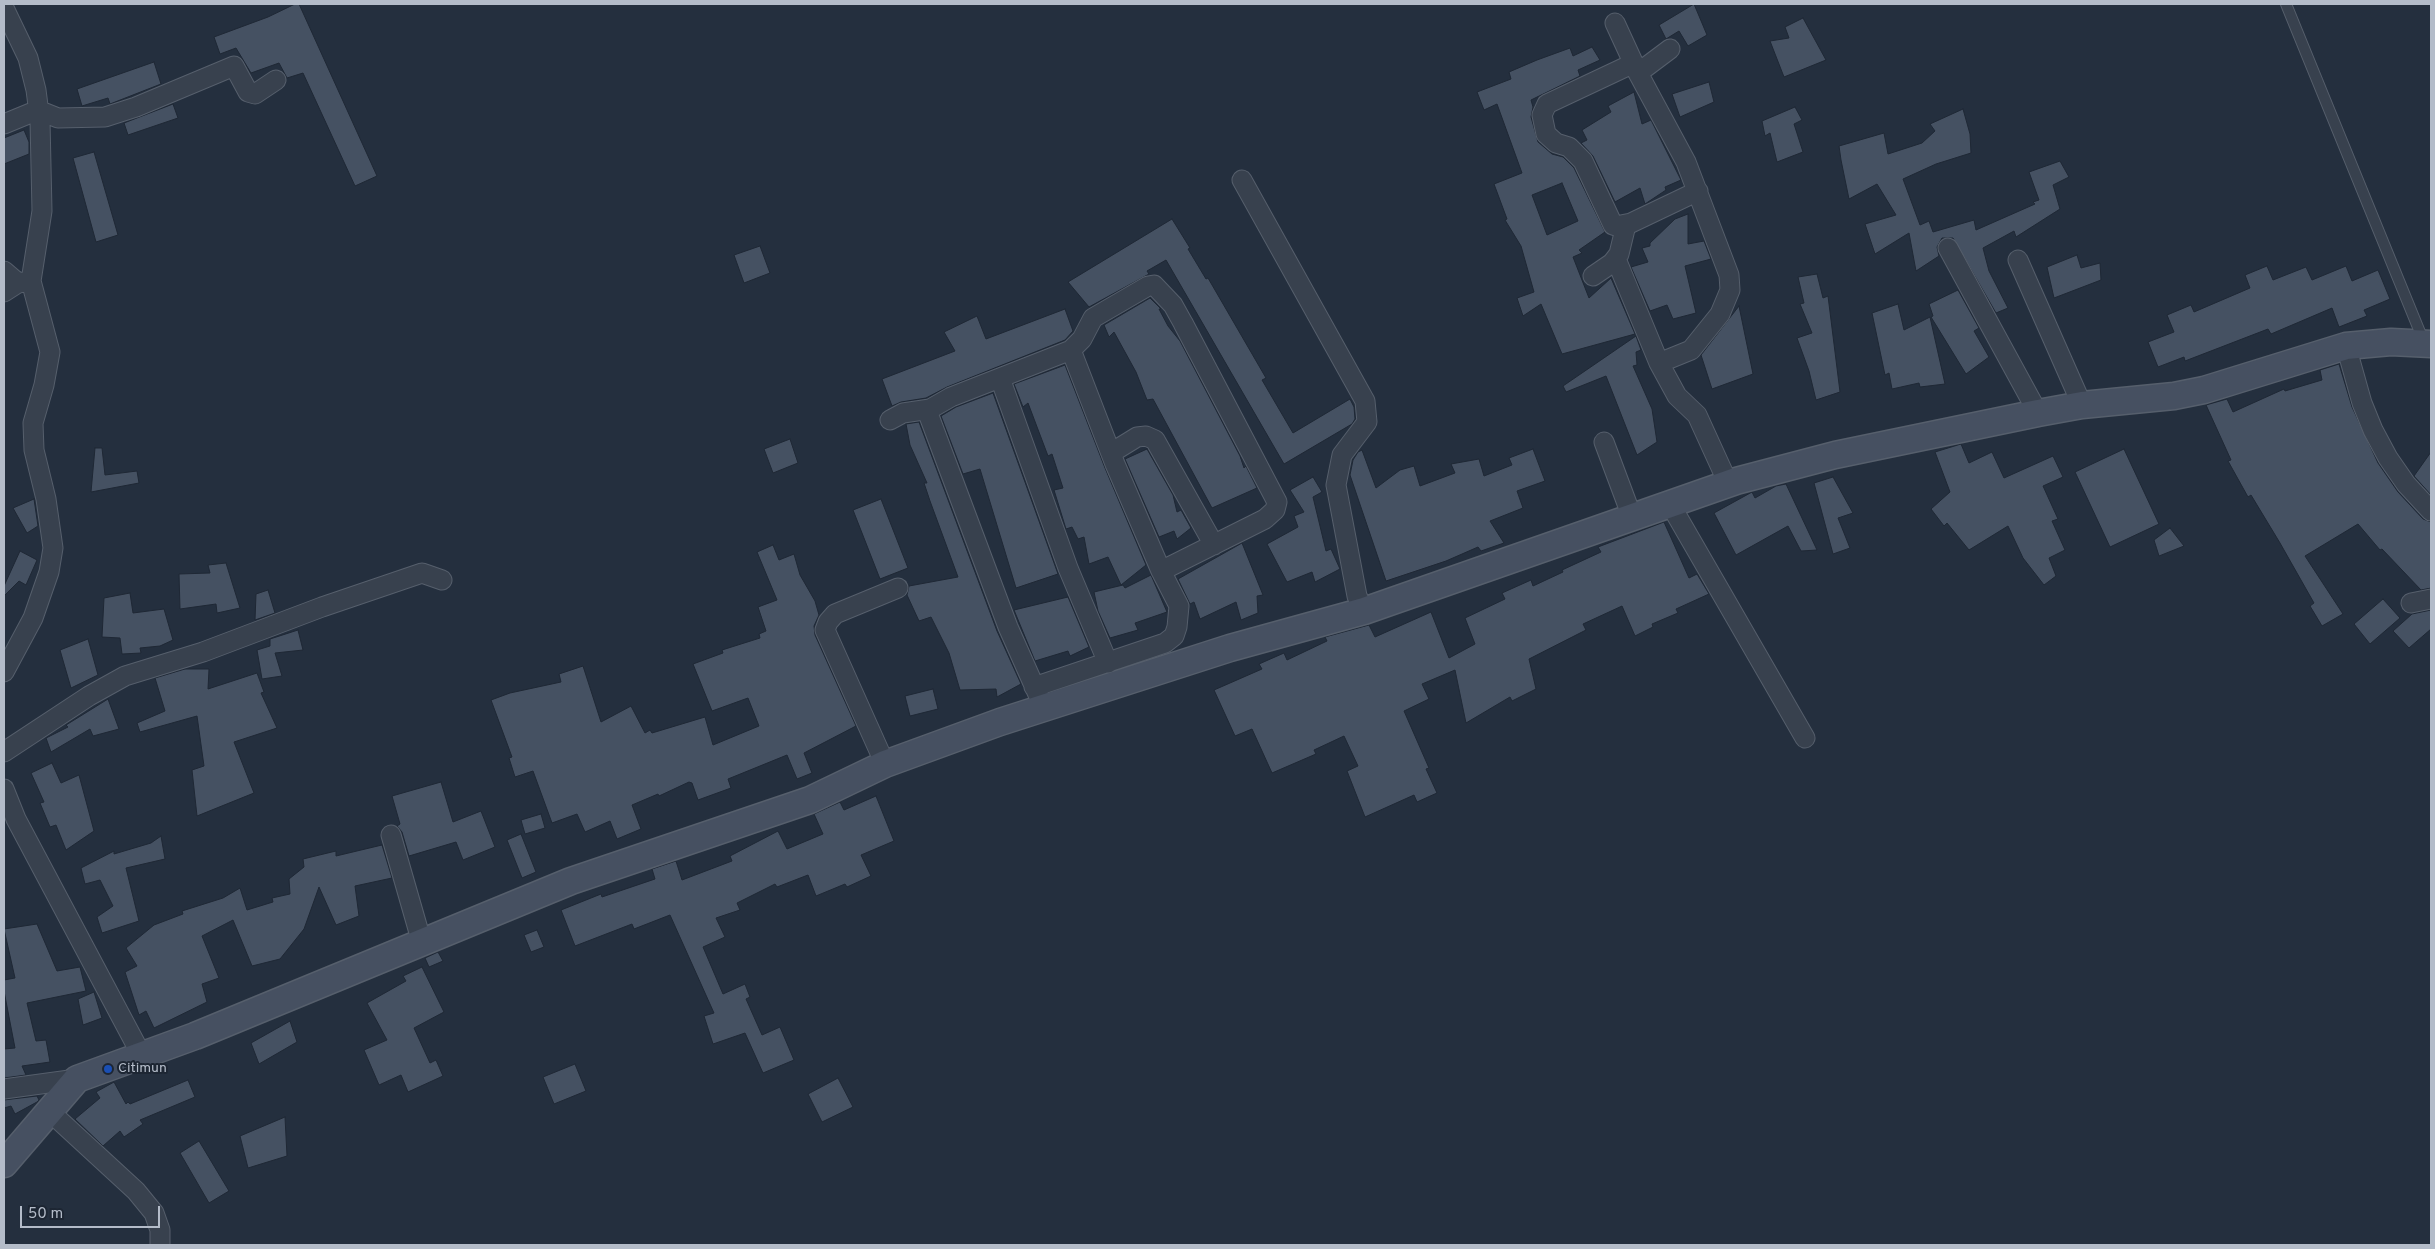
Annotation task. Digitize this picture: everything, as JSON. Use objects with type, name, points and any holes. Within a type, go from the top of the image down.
[{"type":"street","points":[[4,8],[28,58],[38,110],[42,211],[14,282],[50,352],[44,385],[33,423],[34,450],[46,499],[53,548],[49,572],[32,618],[4,672]]},
{"type":"street","points":[[1616,23],[1636,68],[1686,162],[1729,275],[1730,290],[1720,314],[1691,350],[1659,363]]},
{"type":"street","points":[[1670,49],[1636,68],[1554,100],[1547,104],[1542,114],[1546,134],[1554,142],[1569,147],[1583,161],[1613,224],[1619,227],[1698,191]]},
{"type":"street","points":[[4,124],[38,110],[58,118],[106,116],[136,107],[234,66],[248,92],[255,94],[276,80]]},
{"type":"street","points":[[1242,180],[1365,401],[1367,422],[1342,454],[1336,485],[1357,596],[1364,611]]},
{"type":"street","points":[[1593,276],[1605,269],[1616,259],[1623,246],[1626,225]]},
{"type":"street","points":[[1948,248],[2038,413]]},
{"type":"street","points":[[1616,259],[1659,363],[1677,396],[1697,415],[1728,483]]},
{"type":"street","points":[[2018,260],[2082,405]]},
{"type":"street","points":[[890,420],[903,413],[930,409],[950,397],[1071,350],[1082,339],[1094,318],[1148,286],[1156,286],[1172,305],[1277,502],[1275,510],[1265,520],[1161,571]]},
{"type":"street","points":[[1039,698],[1364,611],[1728,483],[1835,455],[2082,405],[2174,396],[2204,390],[2346,346],[2392,342],[2428,343]]},
{"type":"street","points":[[2346,346],[2362,403],[2373,430],[2388,458],[2406,484],[2431,512]]},
{"type":"street","points":[[4,1089],[77,1079],[142,1056],[571,881],[810,800],[885,764],[1039,698],[1108,663],[1165,644],[1174,636],[1178,627],[1179,606],[1161,571],[1111,453],[1071,350]]},
{"type":"street","points":[[1000,378],[1068,568],[1108,663]]},
{"type":"street","points":[[930,409],[929,416],[1008,627],[1039,698]]},
{"type":"street","points":[[1111,453],[1137,437],[1146,436],[1155,440],[1214,545]]},
{"type":"street","points":[[1604,442],[1632,517]]},
{"type":"street","points":[[1670,504],[1805,738]]},
{"type":"street","points":[[4,752],[90,696],[125,676],[203,652],[322,607],[422,573],[442,580]]},
{"type":"street","points":[[885,764],[825,630],[828,622],[835,614],[898,588]]},
{"type":"street","points":[[2411,603],[2431,599]]},
{"type":"street","points":[[4,789],[16,819],[142,1056]]},
{"type":"street","points":[[391,835],[422,943]]},
{"type":"street","points":[[4,1164],[48,1110],[77,1079]]},
{"type":"street","points":[[48,1110],[136,1191],[154,1213],[160,1230],[160,1245]]},
{"type":"lane","points":[[2286,4],[2428,343]]},
{"type":"building","points":[[295,4],[299,4],[377,176],[355,186],[303,73],[287,78],[279,63],[251,73],[236,48],[220,54],[214,37],[268,17]]},
{"type":"building","points":[[1694,4],[1707,35],[1688,46],[1679,31],[1666,39],[1659,25]]},
{"type":"building","points":[[1803,18],[1826,60],[1784,77],[1770,41],[1789,38],[1785,27]]},
{"type":"building","points":[[1592,47],[1600,60],[1578,70],[1580,76],[1531,100],[1533,107],[1531,117],[1538,142],[1552,154],[1563,157],[1574,168],[1605,232],[1579,250],[1582,253],[1573,257],[1589,298],[1611,278],[1635,334],[1562,354],[1541,304],[1523,316],[1517,298],[1534,292],[1521,246],[1505,220],[1507,219],[1494,184],[1522,173],[1497,104],[1484,110],[1477,92],[1511,79],[1509,72],[1537,60],[1570,48],[1573,56]],"holes":[[[1562,183],[1578,221],[1547,235],[1532,195]]]},
{"type":"building","points":[[154,62],[161,84],[110,104],[108,98],[82,106],[77,89]]},
{"type":"building","points":[[1709,82],[1714,102],[1680,117],[1672,94]]},
{"type":"building","points":[[1634,92],[1642,124],[1651,120],[1681,180],[1665,187],[1666,190],[1645,204],[1640,188],[1615,202],[1593,156],[1581,143],[1587,140],[1582,130],[1611,112],[1608,106]]},
{"type":"building","points":[[173,104],[178,118],[128,135],[124,123]]},
{"type":"building","points":[[1795,107],[1802,120],[1794,124],[1803,152],[1777,162],[1770,133],[1765,136],[1762,121]]},
{"type":"building","points":[[1963,109],[1970,134],[1971,153],[1936,164],[1903,179],[1920,225],[1929,221],[1933,232],[1974,220],[1976,230],[2035,204],[2033,202],[2039,200],[2029,172],[2060,161],[2069,177],[2053,185],[2060,209],[2016,237],[2014,231],[1983,248],[1989,271],[2008,308],[1996,313],[1953,238],[1942,238],[1937,247],[1939,256],[1916,271],[1909,233],[1875,254],[1865,224],[1896,215],[1877,184],[1849,199],[1841,160],[1839,146],[1884,133],[1888,154],[1922,143],[1935,131],[1930,124]]},
{"type":"building","points":[[24,130],[29,142],[29,154],[4,164],[4,138]]},
{"type":"building","points":[[94,152],[118,235],[96,242],[73,158]]},
{"type":"building","points":[[1688,214],[1688,244],[1704,241],[1711,259],[1685,266],[1696,313],[1673,319],[1667,305],[1650,311],[1631,267],[1648,262],[1642,248],[1650,246],[1650,243],[1675,219]]},
{"type":"building","points":[[1172,219],[1266,378],[1262,380],[1293,433],[1350,399],[1354,407],[1355,419],[1352,424],[1284,464],[1166,260],[1147,271],[1149,274],[1089,307],[1068,282]]},
{"type":"building","points":[[760,246],[770,273],[744,283],[734,255]]},
{"type":"building","points":[[2077,255],[2081,268],[2100,263],[2101,280],[2054,298],[2047,267]]},
{"type":"building","points":[[2267,266],[2273,280],[2306,267],[2312,280],[2346,266],[2352,281],[2378,270],[2390,299],[2364,310],[2367,316],[2339,327],[2332,308],[2271,334],[2268,329],[2185,361],[2184,357],[2158,367],[2148,342],[2174,332],[2167,315],[2191,305],[2194,312],[2250,288],[2245,275]]},
{"type":"building","points":[[1817,274],[1823,298],[1828,296],[1840,392],[1816,400],[1809,371],[1797,338],[1812,333],[1800,304],[1804,303],[1798,277]]},
{"type":"building","points":[[1958,290],[1979,328],[1974,331],[1989,357],[1966,374],[1931,317],[1933,316],[1929,304]]},
{"type":"building","points":[[1150,298],[1161,309],[1159,309],[1168,326],[1180,341],[1240,456],[1244,468],[1246,466],[1257,488],[1212,508],[1153,399],[1147,400],[1136,372],[1114,332],[1109,337],[1104,325]]},
{"type":"building","points":[[1898,304],[1904,330],[1930,317],[1945,384],[1920,387],[1919,383],[1892,389],[1889,373],[1885,375],[1872,313]]},
{"type":"building","points":[[1739,306],[1753,374],[1712,389],[1701,355]]},
{"type":"building","points":[[1065,309],[1073,331],[1065,340],[947,387],[926,398],[901,402],[892,406],[882,379],[955,351],[944,332],[977,316],[986,339]]},
{"type":"building","points":[[1636,336],[1641,350],[1636,352],[1637,365],[1633,366],[1652,409],[1657,442],[1637,455],[1606,376],[1566,392],[1563,386]]},
{"type":"building","points":[[2339,364],[2352,407],[2378,463],[2398,492],[2423,519],[2431,522],[2431,588],[2421,590],[2382,549],[2380,550],[2358,524],[2305,556],[2343,614],[2322,626],[2310,606],[2314,603],[2280,543],[2251,495],[2248,497],[2228,461],[2231,460],[2206,405],[2227,399],[2233,412],[2284,389],[2285,391],[2322,380],[2320,370]]},
{"type":"building","points":[[1065,365],[1105,468],[1146,565],[1121,585],[1108,557],[1089,564],[1084,537],[1078,539],[1072,527],[1066,529],[1054,490],[1063,488],[1052,454],[1048,456],[1028,403],[1023,407],[1014,384]]},
{"type":"building","points":[[993,393],[1058,574],[1016,588],[980,469],[963,474],[941,416],[956,407]]},
{"type":"building","points":[[919,422],[997,631],[1021,684],[997,697],[996,689],[960,690],[949,653],[931,617],[919,621],[907,595],[909,586],[958,577],[924,483],[927,483],[910,445],[906,424]]},
{"type":"building","points":[[790,439],[798,463],[773,473],[764,449]]},
{"type":"building","points":[[1961,444],[1969,463],[1992,452],[2004,478],[2053,456],[2063,477],[2043,486],[2058,519],[2052,521],[2065,550],[2049,558],[2056,576],[2044,585],[2023,558],[2008,526],[1969,550],[1947,523],[1944,526],[1931,509],[1950,492],[1935,452]]},
{"type":"building","points":[[95,448],[102,448],[105,475],[137,471],[139,483],[91,492]]},
{"type":"building","points":[[1147,449],[1173,495],[1177,512],[1181,510],[1191,528],[1177,539],[1174,531],[1159,537],[1125,459]]},
{"type":"building","points":[[1533,449],[1545,481],[1517,491],[1523,508],[1490,521],[1504,543],[1481,551],[1478,547],[1446,561],[1386,581],[1350,475],[1353,460],[1358,452],[1362,450],[1376,488],[1400,470],[1414,466],[1420,486],[1455,473],[1451,464],[1479,459],[1484,476],[1512,465],[1509,458]]},
{"type":"building","points":[[2124,449],[2159,524],[2110,547],[2075,472]]},
{"type":"building","points":[[2431,452],[2431,495],[2414,476]]},
{"type":"building","points":[[1313,477],[1322,492],[1313,497],[1326,551],[1331,549],[1340,569],[1315,582],[1312,572],[1287,582],[1267,544],[1298,527],[1294,516],[1304,512],[1290,490]]},
{"type":"building","points":[[1833,477],[1853,513],[1838,518],[1850,548],[1833,554],[1814,483]]},
{"type":"building","points":[[1786,484],[1817,550],[1801,551],[1788,526],[1736,555],[1714,513],[1752,492],[1755,498],[1776,486]]},
{"type":"building","points":[[34,499],[38,526],[27,533],[13,508]]},
{"type":"building","points":[[881,499],[908,568],[880,579],[853,510]]},
{"type":"building","points":[[1664,522],[1689,578],[1697,574],[1709,594],[1676,609],[1678,613],[1652,624],[1653,627],[1635,636],[1622,606],[1583,624],[1586,630],[1529,659],[1536,689],[1512,701],[1510,697],[1466,723],[1455,670],[1422,684],[1429,699],[1404,711],[1429,768],[1426,769],[1437,793],[1417,802],[1414,795],[1365,817],[1347,771],[1358,766],[1344,736],[1314,750],[1316,754],[1272,773],[1252,729],[1235,736],[1214,690],[1262,669],[1259,664],[1284,653],[1287,660],[1327,641],[1325,637],[1369,625],[1375,637],[1431,612],[1449,658],[1475,644],[1465,618],[1505,599],[1502,593],[1531,580],[1533,586],[1601,552],[1598,547]]},
{"type":"building","points":[[2170,528],[2184,546],[2159,556],[2154,540]]},
{"type":"building","points":[[1242,543],[1263,595],[1257,596],[1258,613],[1241,620],[1236,602],[1200,619],[1194,602],[1190,604],[1178,579]]},
{"type":"building","points":[[773,545],[779,560],[794,554],[800,575],[815,601],[819,615],[814,626],[815,635],[856,726],[804,753],[812,773],[797,779],[787,755],[728,779],[731,788],[698,800],[692,783],[689,782],[659,796],[658,794],[632,805],[641,829],[617,839],[610,821],[585,832],[577,814],[552,823],[533,771],[515,777],[509,758],[512,757],[491,700],[510,693],[561,682],[559,674],[583,666],[601,722],[631,706],[645,733],[650,730],[652,733],[705,717],[713,745],[759,726],[748,698],[712,711],[693,664],[723,653],[722,650],[760,638],[759,634],[766,631],[758,607],[777,600],[757,552]]},
{"type":"building","points":[[20,551],[37,560],[26,585],[19,581],[4,596],[4,586]]},
{"type":"building","points":[[226,563],[240,608],[217,613],[216,604],[180,609],[179,574],[210,573],[208,565]]},
{"type":"building","points":[[1151,575],[1167,612],[1135,623],[1138,630],[1110,638],[1098,611],[1094,592],[1123,585],[1125,588]]},
{"type":"building","points":[[268,590],[275,613],[255,620],[256,594]]},
{"type":"building","points":[[130,593],[133,613],[164,609],[173,640],[160,646],[140,648],[141,653],[122,654],[120,638],[102,637],[104,598]]},
{"type":"building","points":[[1068,597],[1089,647],[1070,656],[1068,651],[1035,661],[1014,610]]},
{"type":"building","points":[[2383,599],[2400,618],[2370,644],[2354,624]]},
{"type":"building","points":[[2431,610],[2431,629],[2409,648],[2393,631],[2412,614]]},
{"type":"building","points":[[298,630],[303,650],[275,653],[282,676],[262,679],[257,650],[270,646],[270,639]]},
{"type":"building","points":[[88,639],[98,675],[71,688],[60,650]]},
{"type":"building","points":[[185,669],[209,669],[208,689],[257,673],[264,692],[261,693],[277,728],[234,742],[254,793],[197,816],[192,770],[204,766],[197,716],[140,732],[137,723],[165,711],[155,678]]},
{"type":"building","points":[[933,689],[938,709],[910,716],[905,696]]},
{"type":"building","points":[[108,699],[119,729],[93,736],[90,729],[51,752],[46,738],[68,727],[66,725]]},
{"type":"building","points":[[52,763],[61,783],[79,775],[94,831],[66,850],[56,825],[50,827],[40,803],[44,802],[31,773]]},
{"type":"building","points":[[441,782],[453,822],[481,811],[495,847],[463,860],[456,842],[409,856],[402,832],[397,826],[400,824],[392,796]]},
{"type":"building","points":[[876,796],[894,841],[861,855],[871,876],[847,887],[845,884],[816,896],[808,875],[777,887],[775,884],[737,903],[740,910],[716,918],[725,937],[703,947],[723,994],[745,984],[750,997],[746,999],[762,1035],[780,1027],[794,1060],[763,1073],[745,1033],[713,1044],[704,1016],[714,1013],[670,915],[634,929],[632,924],[575,946],[561,910],[601,894],[602,897],[655,879],[652,869],[676,861],[682,880],[732,861],[730,856],[778,831],[787,849],[823,834],[814,814],[840,802],[844,810]]},
{"type":"building","points":[[541,814],[545,828],[525,834],[521,820]]},
{"type":"building","points":[[521,834],[536,872],[522,878],[507,840]]},
{"type":"building","points":[[161,836],[165,859],[126,868],[139,921],[102,933],[97,917],[113,906],[100,880],[85,884],[81,868],[114,851],[114,854],[151,843]]},
{"type":"building","points":[[382,845],[392,878],[355,886],[359,916],[336,925],[319,887],[304,929],[280,959],[252,966],[233,920],[202,936],[219,978],[202,984],[207,1002],[154,1028],[146,1011],[139,1015],[125,972],[137,966],[126,948],[154,925],[183,914],[182,911],[223,898],[240,888],[247,910],[273,902],[272,898],[290,894],[289,879],[304,867],[303,859],[336,851],[336,856]]},
{"type":"building","points":[[37,924],[57,971],[80,967],[86,991],[27,1003],[36,1041],[46,1040],[50,1062],[22,1066],[26,1075],[4,1078],[4,1049],[15,1048],[4,991],[4,980],[15,978],[4,929]]},
{"type":"building","points":[[537,930],[544,947],[531,952],[524,935]]},
{"type":"building","points":[[438,952],[443,961],[429,967],[425,958]]},
{"type":"building","points":[[422,967],[444,1012],[414,1028],[430,1063],[436,1060],[443,1076],[408,1092],[401,1075],[379,1085],[364,1050],[387,1040],[367,1003],[406,981],[403,976]]},
{"type":"building","points":[[94,992],[102,1018],[83,1025],[78,999]]},
{"type":"building","points":[[290,1021],[297,1042],[259,1064],[251,1043]]},
{"type":"building","points":[[575,1064],[586,1091],[554,1104],[543,1077]]},
{"type":"building","points":[[838,1078],[853,1107],[822,1122],[808,1094]]},
{"type":"building","points":[[188,1080],[195,1097],[140,1120],[143,1124],[124,1137],[120,1131],[103,1146],[75,1119],[100,1098],[96,1092],[114,1082],[126,1104],[128,1102],[130,1104]]},
{"type":"building","points":[[37,1096],[39,1100],[37,1102],[15,1114],[11,1106],[4,1108],[4,1100]]},
{"type":"building","points":[[285,1117],[287,1156],[248,1168],[240,1136]]},
{"type":"building","points":[[199,1141],[229,1191],[209,1203],[180,1153]]},
{"type":"place","name":"Citimun","points":[[108,1069]]}]
